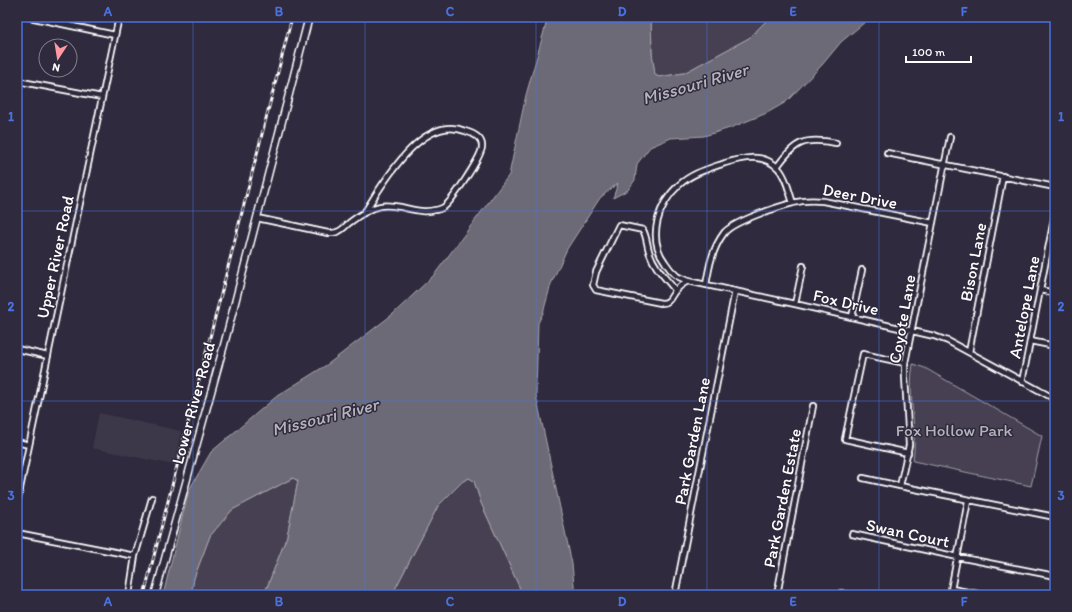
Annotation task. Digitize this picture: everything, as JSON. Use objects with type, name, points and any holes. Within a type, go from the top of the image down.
[{"type":"street","points":[[29,17],[115,35]]},
{"type":"street","name":"Upper River Road","points":[[17,503],[119,17]]},
{"type":"street","name":"Lower River Road","points":[[155,595],[224,345],[309,17]]},
{"type":"street","points":[[17,81],[102,98]]},
{"type":"street","points":[[257,218],[328,233],[338,232],[354,218],[364,213],[370,209],[382,206],[435,211],[444,207],[461,185],[479,156],[482,144],[478,137],[463,130],[446,128],[433,132],[405,154],[391,172],[364,213]]},
{"type":"street","name":"Coyote Lane","points":[[900,486],[909,444],[905,363],[950,137]]},
{"type":"street","points":[[793,203],[783,175],[777,167],[787,152],[796,145],[809,140],[823,140],[836,143]]},
{"type":"street","points":[[887,153],[1055,187]]},
{"type":"street","name":"Fox Drive","points":[[777,167],[764,160],[753,157],[739,159],[697,172],[679,186],[669,196],[657,221],[656,243],[660,256],[669,268],[676,275],[688,281],[934,336],[948,341],[1055,399]]},
{"type":"street","name":"Bison Lane","points":[[969,352],[1003,176]]},
{"type":"street","name":"Deer Drive","points":[[706,285],[710,262],[716,245],[725,232],[740,221],[793,203],[810,200],[823,201],[933,223]]},
{"type":"street","name":"Antelope Lane","points":[[1022,382],[1040,290],[1053,240],[1055,214]]},
{"type":"street","points":[[675,290],[655,266],[648,250],[643,230],[619,225],[596,272],[593,285],[596,290],[661,304],[669,301],[675,290],[688,281]]},
{"type":"street","points":[[795,304],[803,266]]},
{"type":"street","points":[[852,317],[862,270]]},
{"type":"street","points":[[1040,290],[1055,293]]},
{"type":"street","name":"Park Garden Lane","points":[[675,595],[735,291]]},
{"type":"street","points":[[1030,341],[1055,346]]},
{"type":"street","points":[[17,349],[48,356]]},
{"type":"street","points":[[905,363],[863,354],[845,439],[908,453]]},
{"type":"street","name":"Park Garden Estate","points":[[777,595],[813,406]]},
{"type":"street","points":[[17,442],[29,445]]},
{"type":"street","points":[[863,478],[1055,517]]},
{"type":"street","points":[[129,595],[135,556],[152,498]]},
{"type":"street","points":[[950,595],[968,500]]},
{"type":"street","points":[[17,533],[135,556]]},
{"type":"street","name":"Swan Court","points":[[852,534],[1055,576]]},
{"type":"street","points":[[952,589],[983,595]]},
{"type":"street","points":[[841,593],[849,595]]},
{"type":"shaded area","points":[[99,413],[181,431],[174,465],[92,448]]},
{"type":"green space","points":[[651,17],[770,17],[749,38],[684,73],[659,77],[655,75],[652,53]]},
{"type":"green space","name":"Fox Hollow Park","points":[[913,364],[925,368],[1042,436],[1031,486],[913,461],[914,436],[911,376]]},
{"type":"green space","points":[[293,478],[298,481],[287,536],[264,595],[191,595],[194,578],[210,536],[232,510]]},
{"type":"green space","points":[[469,478],[474,481],[481,503],[523,595],[392,595],[438,506],[463,481]]},
{"type":"water","name":"Missouri River","points":[[548,17],[651,17],[652,53],[655,75],[659,77],[684,73],[749,38],[770,17],[871,17],[841,42],[822,65],[786,102],[767,113],[730,128],[704,136],[671,138],[650,147],[637,164],[635,180],[628,190],[613,198],[618,183],[600,198],[567,249],[551,284],[543,313],[538,323],[536,395],[572,564],[575,595],[523,595],[481,503],[474,481],[469,478],[463,481],[438,506],[392,595],[264,595],[287,536],[298,481],[293,478],[232,510],[210,536],[194,578],[191,595],[163,595],[189,490],[211,452],[277,396],[328,364],[393,314],[434,275],[509,175],[526,95]]},
{"type":"railway","points":[[144,595],[292,17]]}]
